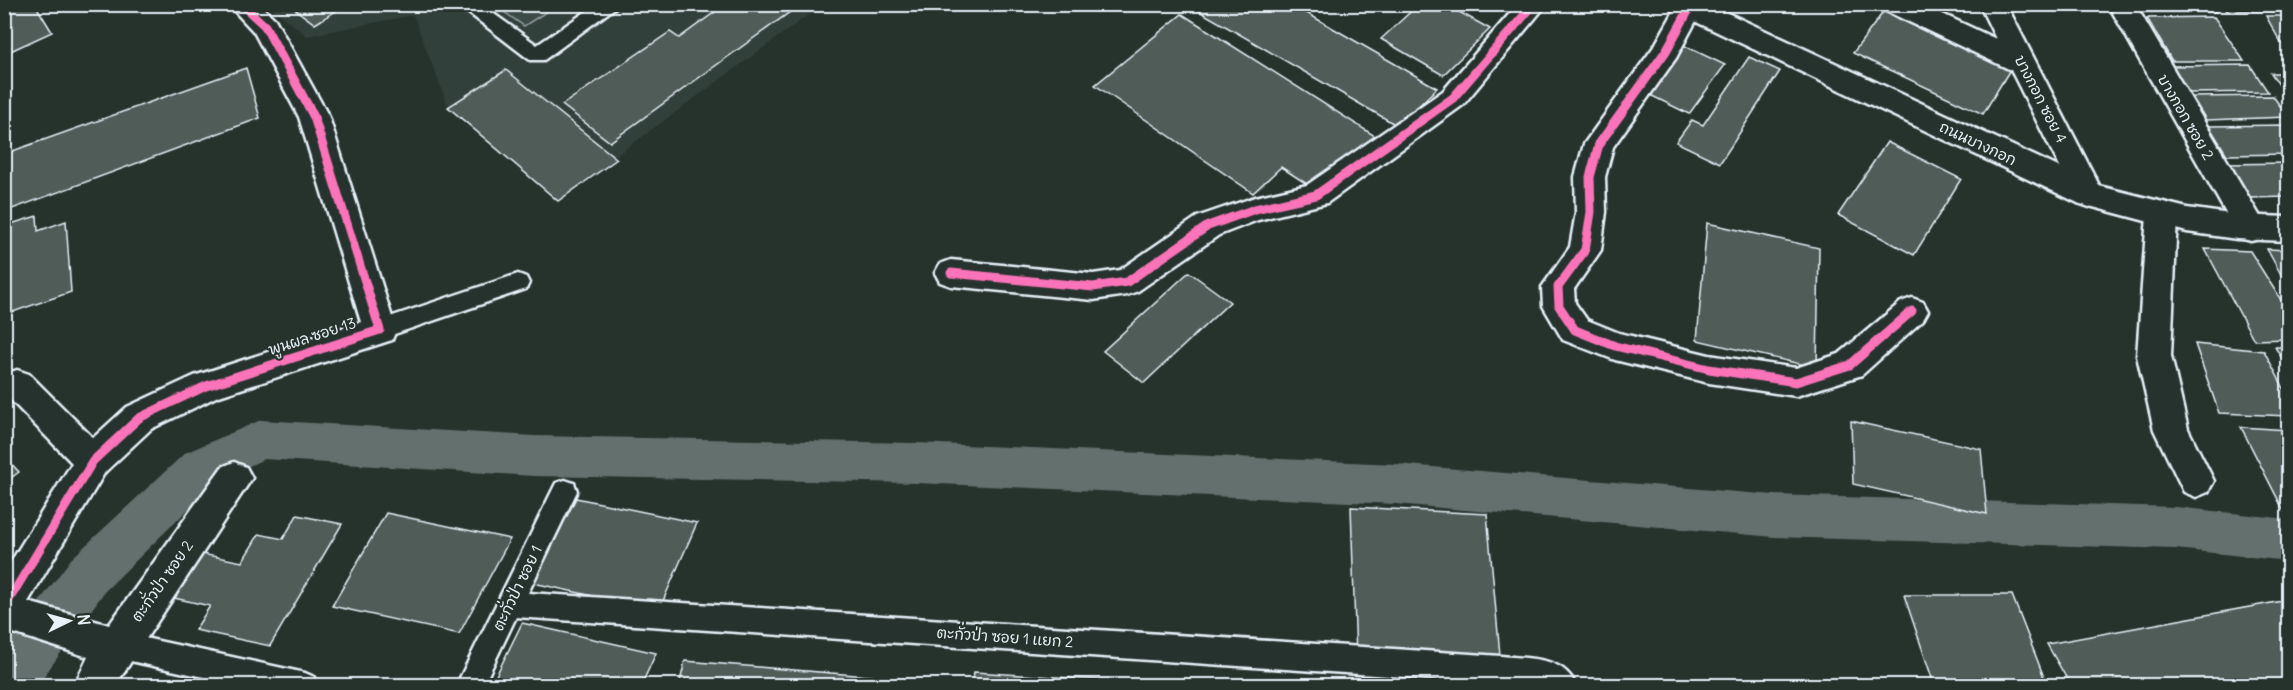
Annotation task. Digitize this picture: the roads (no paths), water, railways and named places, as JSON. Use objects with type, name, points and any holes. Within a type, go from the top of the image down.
[{"type":"street","name":"พูนผล ซอย 13","points":[[100,641],[8,612],[93,461],[139,418],[206,387],[380,330],[314,117],[265,26],[241,4]]},
{"type":"street","points":[[951,273],[1093,287],[1127,282],[1209,225],[1255,209],[1316,195],[1453,98],[1534,4]]},
{"type":"street","points":[[1896,4],[2024,64]]},
{"type":"street","name":"บางกอก ซอย 4","points":[[1992,4],[2089,195]]},
{"type":"street","name":"บางกอก ซอย 2","points":[[2121,4],[2251,229]]},
{"type":"street","points":[[1688,6],[1666,51],[1599,144],[1590,177],[1591,212],[1585,250],[1558,286],[1560,306],[1575,330],[1616,346],[1709,369],[1796,382],[1850,365],[1912,311]]},
{"type":"street","name":"ถนนบางกอก","points":[[1688,6],[2089,195],[2146,213],[2251,229],[2289,229]]},
{"type":"street","points":[[2162,215],[2154,356],[2171,430],[2196,481]]},
{"type":"street","points":[[17,384],[93,461]]},
{"type":"street","name":"ตะกั่วป่า ซอย 2","points":[[93,686],[100,641],[234,478]]},
{"type":"lane","points":[[466,4],[537,56],[611,4]]},
{"type":"lane","points":[[380,330],[518,283]]},
{"type":"lane","name":"ตะกั่วป่า ซอย 1","points":[[468,686],[565,491]]},
{"type":"lane","name":"ตะกั่วป่า ซอย 1 แยก 2","points":[[509,604],[1501,669],[1548,674],[1563,686]]},
{"type":"lane","points":[[100,641],[305,686]]},
{"type":"waterway","points":[[7,686],[88,575],[201,467],[261,439],[534,456],[916,463],[1396,484],[1774,516],[2176,528],[2288,540]]}]
